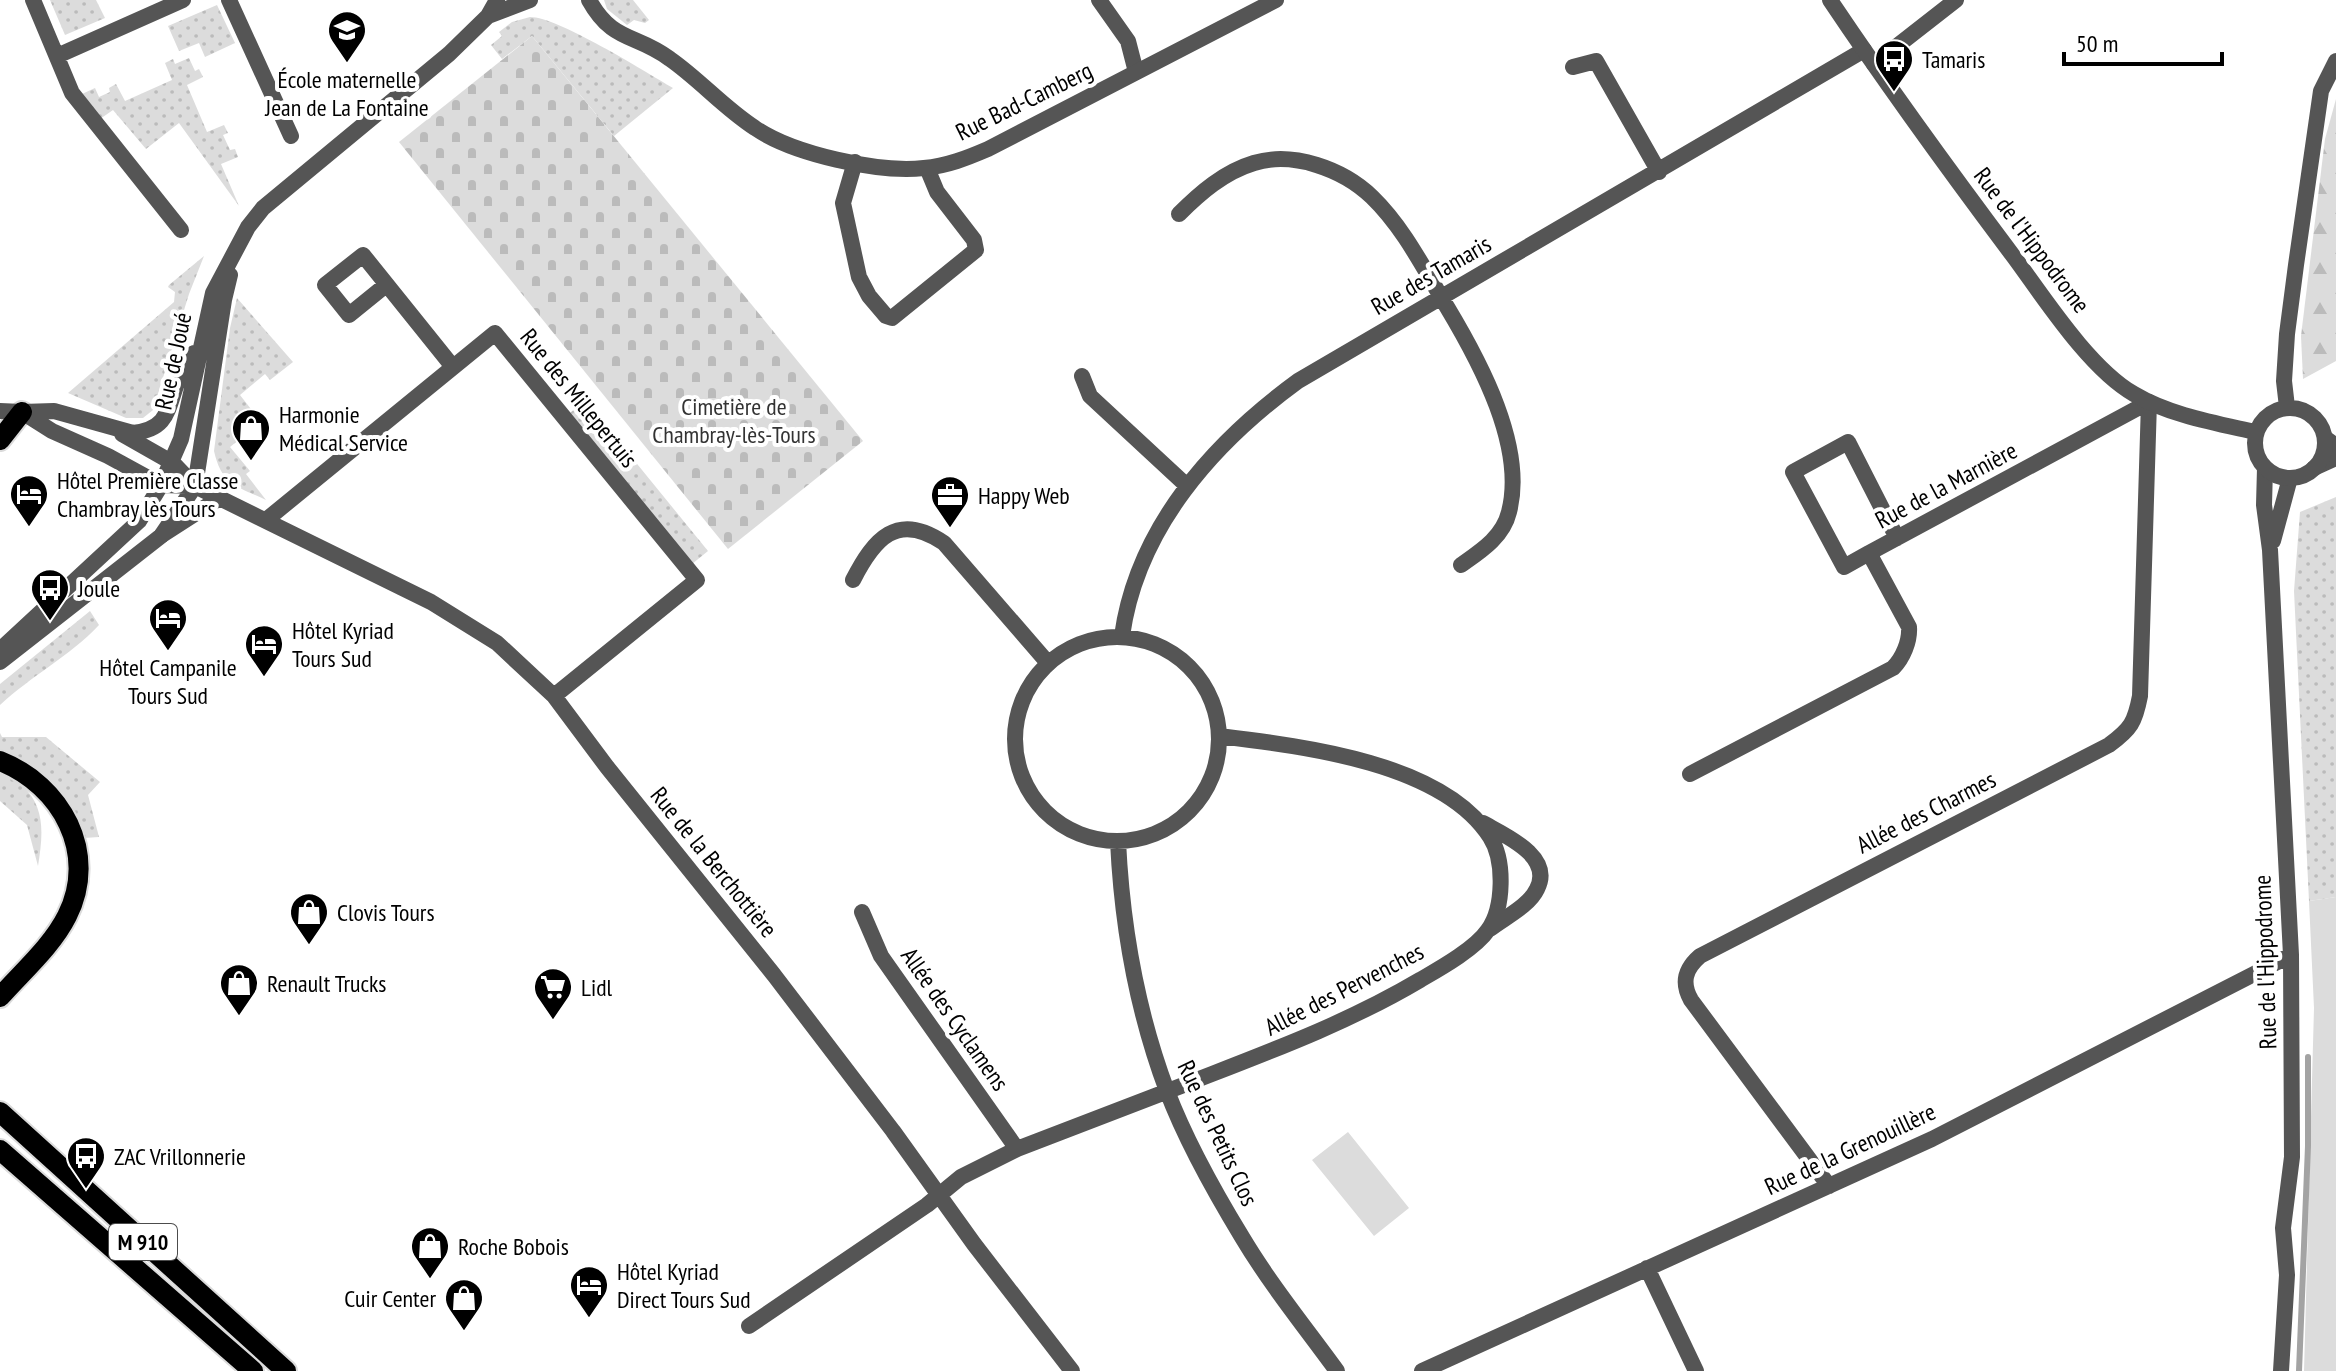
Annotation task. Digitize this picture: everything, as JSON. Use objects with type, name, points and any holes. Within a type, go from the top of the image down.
[{"type":"main road","points":[[0,428],[22,412]]},
{"type":"main road","points":[[0,440],[22,412]]},
{"type":"main road","points":[[0,761],[22,769],[41,783],[55,799],[74,835],[78,859],[74,897],[67,917],[0,997]]},
{"type":"main road","name":"M 910","points":[[0,1112],[286,1371]]},
{"type":"main road","points":[[0,1150],[253,1371]]},
{"type":"street","points":[[33,0],[72,93],[181,230]]},
{"type":"street","points":[[57,56],[183,0]]},
{"type":"street","points":[[229,0],[291,136]]},
{"type":"street","name":"Rue de Joué","points":[[0,650],[139,521],[161,485],[181,439],[213,293],[248,227],[263,208],[427,73],[488,16],[497,0]]},
{"type":"street","name":"Rue de Joué","points":[[488,16],[530,0]]},
{"type":"street","name":"Rue Bad-Camberg","points":[[589,0],[606,25],[668,57],[754,128],[796,148],[899,169],[927,168],[963,160],[988,149],[1276,0]]},
{"type":"street","points":[[1099,0],[1128,41],[1136,72]]},
{"type":"street","name":"Rue de l'Hippodrome","points":[[1830,0],[2071,333],[2115,380],[2149,402],[2255,432]]},
{"type":"street","points":[[1874,64],[1956,0]]},
{"type":"street","name":"Rue des Tamaris","points":[[1122,636],[1129,593],[1142,561],[1186,485],[1212,454],[1273,399],[1298,381],[1864,50]]},
{"type":"street","points":[[1573,67],[1596,61],[1659,172]]},
{"type":"street","points":[[2287,407],[2284,381],[2287,334],[2321,91],[2336,61]]},
{"type":"street","points":[[1179,214],[1222,178],[1256,162],[1293,161],[1323,167],[1342,176],[1371,196],[1402,234],[1485,378],[1505,436],[1511,467],[1509,516],[1500,532],[1484,549],[1461,565]]},
{"type":"street","points":[[855,162],[843,203],[859,277],[869,296],[886,316],[892,318],[976,250],[974,240],[937,192],[927,168]]},
{"type":"street","name":"Rue de Joué","points":[[195,486],[224,300],[237,249]]},
{"type":"street","points":[[386,285],[453,367]]},
{"type":"street","name":"Rue des Millepertuis","points":[[266,520],[495,333],[697,580],[554,696]]},
{"type":"street","points":[[0,411],[54,411],[133,433],[155,427],[171,407],[177,384],[201,340]]},
{"type":"street","points":[[1082,376],[1090,396],[1186,485]]},
{"type":"street","name":"Rue de la Marnière","points":[[1690,774],[1893,668],[1901,660],[1909,627],[1869,553],[2149,402]]},
{"type":"street","name":"Allée des Charmes","points":[[1829,1186],[1691,1000],[1685,986],[1686,973],[1700,956],[2109,745],[2126,733],[2136,717],[2140,696],[2149,402]]},
{"type":"street","points":[[2314,468],[2330,442],[2314,416],[2287,407],[2266,416],[2255,432],[2256,455],[2265,468],[2281,477],[2290,478],[2305,474],[2336,458]]},
{"type":"street","points":[[22,412],[52,431],[108,456],[161,485],[195,486]]},
{"type":"street","points":[[106,426],[173,463],[195,486]]},
{"type":"street","points":[[1869,553],[1844,567],[1793,472],[1848,442],[1897,538]]},
{"type":"street","name":"Rue de l'Hippodrome","points":[[2265,468],[2264,505],[2270,550],[2291,955],[2292,1157],[2283,1228],[2287,1275],[2281,1371]]},
{"type":"street","name":"Rue de l'Hippodrome","points":[[2270,550],[2290,478]]},
{"type":"street","points":[[161,536],[195,486]]},
{"type":"street","name":"Rue de la Berchottière","points":[[195,486],[431,602],[497,643],[554,696],[774,975],[1072,1371]]},
{"type":"street","points":[[0,662],[161,536],[218,499]]},
{"type":"street","points":[[853,580],[867,553],[885,535],[908,529],[932,535],[944,543],[1048,663]]},
{"type":"street","points":[[1122,636],[1146,640],[1174,653],[1197,673],[1212,699],[1219,736],[1218,758],[1208,787],[1191,811],[1167,829],[1138,840],[1108,842],[1079,835],[1053,820],[1033,799],[1019,772],[1014,743],[1017,713],[1029,686],[1048,663],[1068,648],[1091,639],[1122,636]]},
{"type":"street","points":[[1219,736],[1291,745],[1351,758],[1399,773],[1462,805],[1480,821],[1494,843],[1501,875],[1495,915],[1488,930]]},
{"type":"street","name":"Allée des Pervenches","points":[[749,1326],[972,1170],[1017,1149],[1328,1029],[1440,968],[1526,902],[1538,888],[1537,864],[1530,852],[1480,821]]},
{"type":"street","name":"Rue des Petits Clos","points":[[1118,841],[1128,944],[1142,1010],[1167,1092],[1243,1239],[1337,1371]]},
{"type":"street","name":"Allée des Cyclamens","points":[[862,912],[881,956],[1017,1149]]},
{"type":"street","name":"Rue de la Grenouillère","points":[[1422,1371],[1932,1139],[2291,955]]},
{"type":"street","points":[[1647,1268],[1696,1371]]},
{"type":"green space","points":[[50,0],[96,0],[105,18],[65,35]]},
{"type":"green space","points":[[604,0],[633,0],[649,20],[645,23],[634,20],[627,25],[607,9]]},
{"type":"green space","points":[[217,5],[235,43],[205,57],[199,43],[179,51],[168,26]]},
{"type":"green space","points":[[530,17],[543,19],[580,35],[673,88],[614,136],[532,36],[502,59],[491,45],[502,36],[499,32],[512,22]]},
{"type":"green space","name":"Cimetière de Chambray-lès-Tours","points":[[532,36],[863,441],[728,549],[399,142]]},
{"type":"green space","points":[[189,58],[195,71],[199,69],[203,77],[187,85],[207,132],[224,125],[228,133],[223,135],[230,150],[235,149],[238,157],[221,164],[239,206],[179,123],[146,149],[113,110],[100,119],[82,94],[95,88],[99,97],[110,92],[109,88],[116,84],[125,101],[172,80],[165,63],[173,59],[175,64]]},
{"type":"green space","points":[[2336,99],[2336,361],[2303,379],[2301,336],[2325,139]]},
{"type":"green space","points":[[204,256],[153,410],[143,418],[126,418],[68,393],[174,302],[175,292],[169,285]]},
{"type":"green space","points":[[237,298],[293,362],[270,380],[265,374],[240,395],[261,422],[230,447],[250,471],[246,474],[266,500],[239,488],[226,478],[214,451],[230,328]]},
{"type":"green space","points":[[585,400],[708,551],[692,564],[570,413]]},
{"type":"green space","points":[[2336,497],[2336,897],[2309,901],[2294,591],[2300,512]]},
{"type":"green space","points":[[90,611],[99,625],[0,705],[0,684]]},
{"type":"green space","points":[[0,733],[2,737],[46,737],[100,782],[88,795],[99,837],[84,838],[38,774],[0,751]]},
{"type":"green space","points":[[0,770],[9,773],[29,793],[39,812],[41,843],[38,866],[27,825],[0,801]]},
{"type":"green space","points":[[2336,897],[2336,1371],[2304,1371],[2314,1008],[2309,901]]},
{"type":"green space","points":[[1348,1132],[1409,1208],[1374,1236],[1312,1160]]},
{"type":"waterway","points":[[2299,1371],[2308,1146],[2308,1057]]},
{"type":"place","name":"École maternelle Jean de La Fontaine","points":[[347,64]]},
{"type":"place","name":"Tamaris","points":[[1894,93]]},
{"type":"place","name":"Harmonie Médical Service","points":[[251,462]]},
{"type":"place","name":"Hôtel Première Classe Chambray lès Tours","points":[[29,528]]},
{"type":"place","name":"Happy Web","points":[[950,529]]},
{"type":"place","name":"Joule","points":[[50,622]]},
{"type":"place","name":"Hôtel Campanile Tours Sud","points":[[168,652]]},
{"type":"place","name":"Hôtel Kyriad Tours Sud","points":[[264,678]]},
{"type":"place","name":"Clovis Tours","points":[[309,946]]},
{"type":"place","name":"Renault Trucks","points":[[239,1017]]},
{"type":"place","name":"Lidl","points":[[553,1021]]},
{"type":"place","name":"ZAC Vrillonnerie","points":[[86,1190]]},
{"type":"place","name":"Roche Bobois","points":[[430,1280]]},
{"type":"place","name":"Hôtel Kyriad Direct Tours Sud","points":[[589,1319]]},
{"type":"place","name":"Cuir Center","points":[[464,1332]]}]
